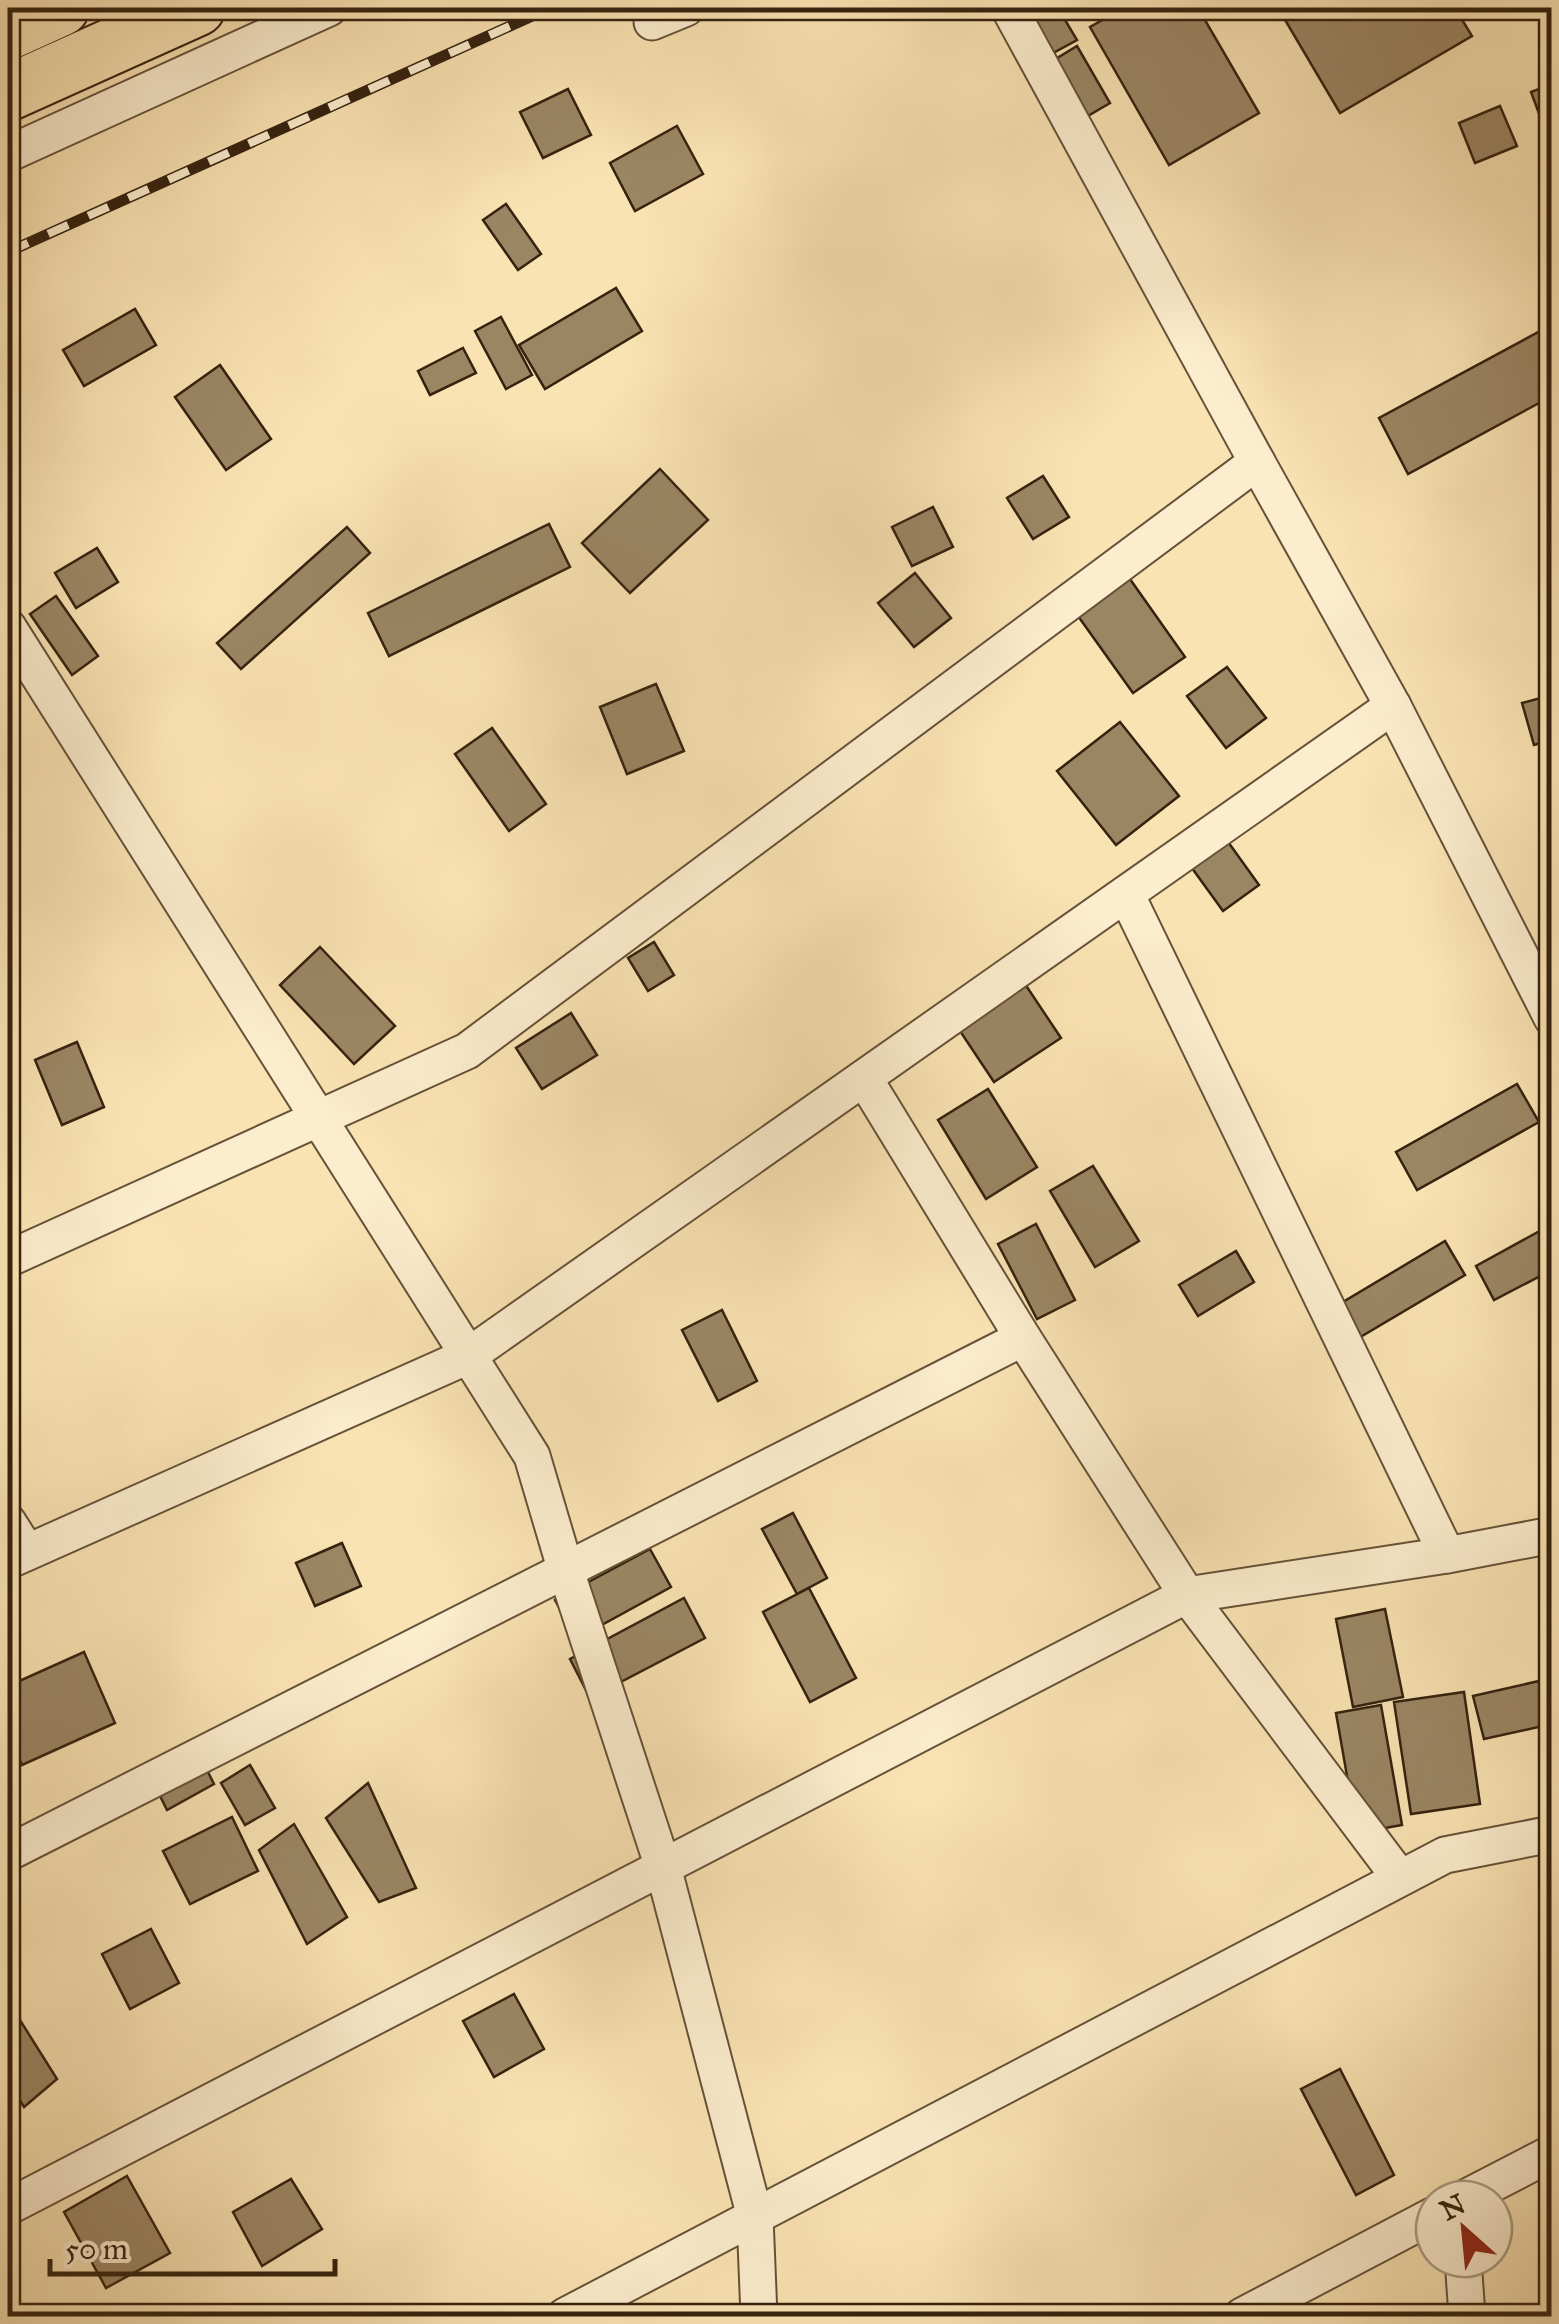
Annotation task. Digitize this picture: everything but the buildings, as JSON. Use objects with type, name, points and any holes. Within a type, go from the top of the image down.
[{"type":"highway","points":[[8,32],[61,8]]},
{"type":"highway","points":[[8,93],[196,8]]},
{"type":"street","points":[[8,154],[329,8]]},
{"type":"street","points":[[652,22],[686,8]]},
{"type":"street","points":[[1009,8],[1394,706],[1552,1018]]},
{"type":"street","points":[[8,1259],[467,1051],[1257,462]]},
{"type":"street","points":[[8,627],[532,1456],[663,1867],[755,2217],[759,2316]]},
{"type":"street","points":[[8,1522],[17,1557],[468,1356],[1394,706]]},
{"type":"street","points":[[1126,894],[1447,1556]]},
{"type":"street","points":[[864,1078],[1187,1595],[1400,1878]]},
{"type":"street","points":[[8,1853],[1023,1338]]},
{"type":"street","points":[[8,2208],[1187,1595],[1447,1556],[1552,1534]]},
{"type":"street","points":[[565,2316],[1445,1855],[1552,1834]]},
{"type":"street","points":[[1501,2179],[1552,2152]]},
{"type":"street","points":[[1242,2316],[1414,2225]]},
{"type":"street","points":[[1464,2279],[1467,2316]]},
{"type":"railway","points":[[8,252],[550,8]]}]
